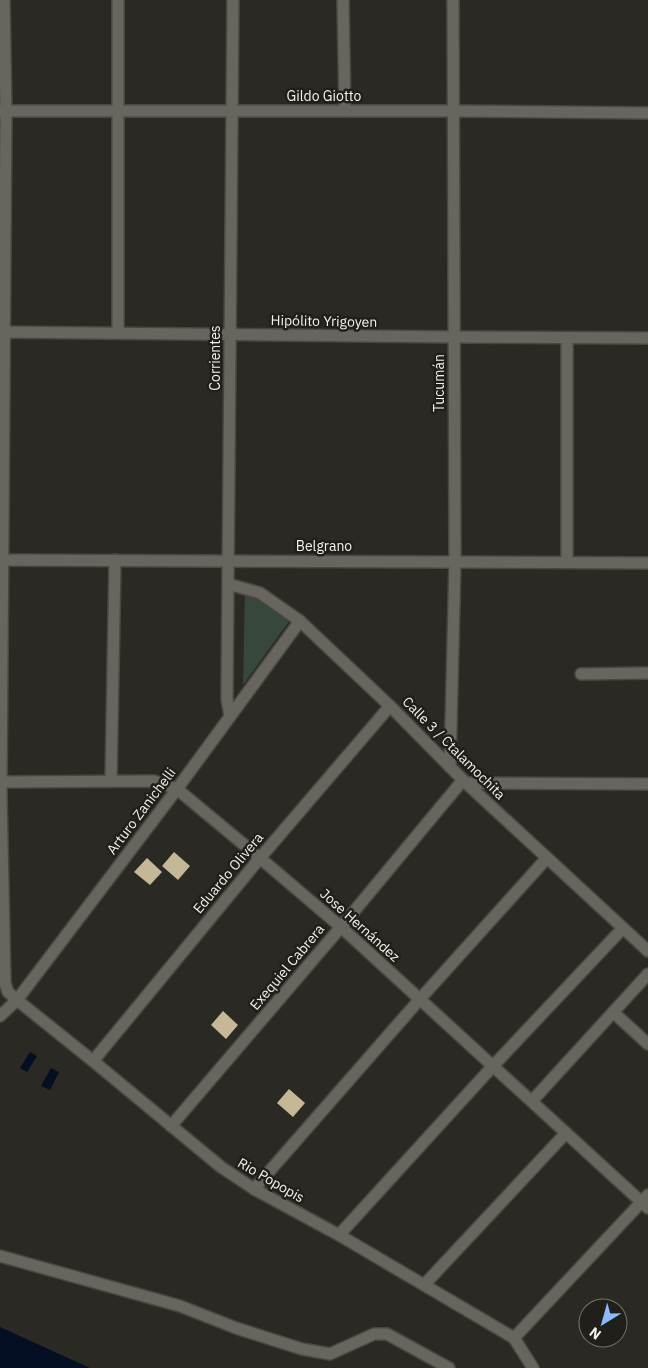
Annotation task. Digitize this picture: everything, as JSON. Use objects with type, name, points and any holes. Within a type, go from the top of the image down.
[{"type":"street","points":[[1,782],[4,0]]},
{"type":"street","points":[[118,0],[118,333]]},
{"type":"street","name":"Corrientes","points":[[230,716],[227,699],[233,0]]},
{"type":"street","points":[[343,0],[345,111]]},
{"type":"street","name":"Tucumán","points":[[450,767],[455,561],[453,0]]},
{"type":"street","name":"Gildo Giotto","points":[[3,111],[648,113]]},
{"type":"street","name":"Hipólito Yrigoyen","points":[[2,332],[648,338]]},
{"type":"street","points":[[566,338],[567,562]]},
{"type":"street","name":"Belgrano","points":[[1,560],[648,563]]},
{"type":"street","points":[[111,781],[115,560]]},
{"type":"street","name":"Calle 3 / Ctalamochita","points":[[228,584],[260,593],[300,621],[390,706],[464,782],[648,951]]},
{"type":"street","name":"Arturo Zanichelli","points":[[0,1016],[16,1000],[176,789],[300,621]]},
{"type":"street","points":[[581,674],[648,674]]},
{"type":"street","name":"Eduardo Olivera","points":[[93,1061],[260,858],[390,706]]},
{"type":"street","name":"Jose Hernández","points":[[1,782],[154,781],[176,789],[341,927],[566,1133],[646,1202]]},
{"type":"street","name":"Rio Popopis","points":[[1,782],[5,983],[8,992],[221,1167],[254,1189],[339,1235],[514,1338],[533,1368]]},
{"type":"street","points":[[464,782],[648,784]]},
{"type":"street","name":"Exequiel Cabrera","points":[[171,1126],[464,782]]},
{"type":"street","points":[[254,1189],[420,999],[547,858]]},
{"type":"street","points":[[339,1235],[493,1066],[623,928]]},
{"type":"street","points":[[532,1101],[648,974]]},
{"type":"street","points":[[613,1012],[648,1044]]},
{"type":"street","points":[[424,1285],[566,1133]]},
{"type":"street","points":[[514,1338],[646,1202]]},
{"type":"street","points":[[0,1256],[180,1306],[236,1328],[302,1349],[330,1354],[374,1334],[387,1334],[449,1368]]},
{"type":"green space","points":[[245,589],[290,620],[243,685]]},
{"type":"water","points":[[30,1052],[37,1056],[27,1072],[20,1068]]},
{"type":"water","points":[[51,1068],[59,1072],[50,1090],[41,1086]]},
{"type":"water","points":[[0,1327],[90,1368],[0,1368]]},
{"type":"building","points":[[174,852],[190,866],[178,880],[162,866]]},
{"type":"building","points":[[147,858],[162,872],[150,885],[134,872]]},
{"type":"building","points":[[223,1011],[238,1025],[226,1039],[211,1025]]},
{"type":"building","points":[[289,1089],[305,1103],[293,1117],[277,1103]]}]
